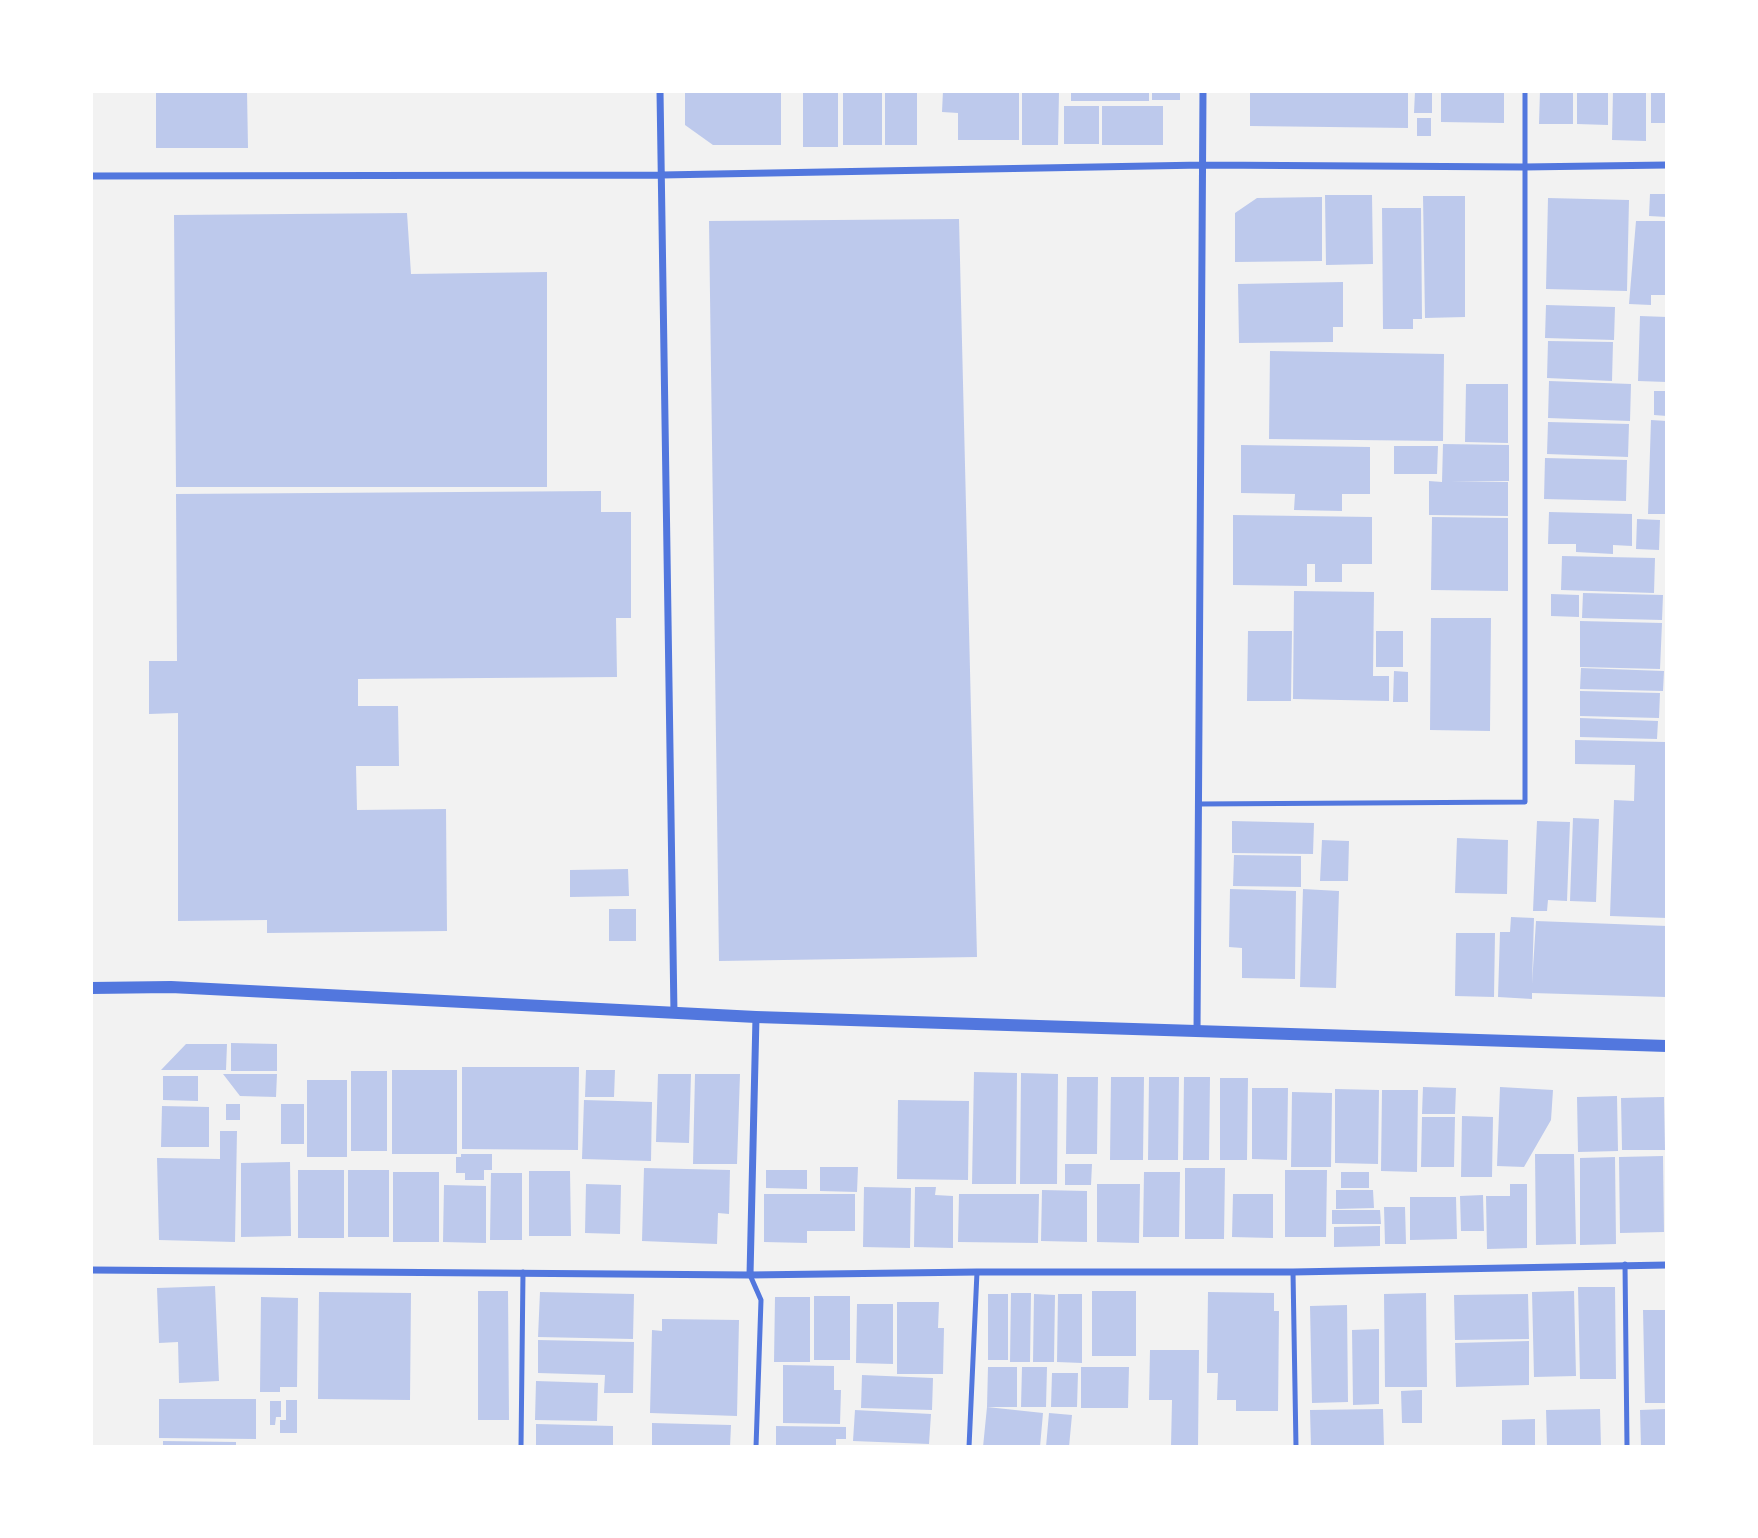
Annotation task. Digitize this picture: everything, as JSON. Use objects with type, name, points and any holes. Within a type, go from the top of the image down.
[{"type":"street","points":[[660,91],[674,1014]]},
{"type":"street","points":[[1197,1031],[1203,91]]},
{"type":"street","points":[[91,176],[662,174],[1203,165],[1667,165]]},
{"type":"street","points":[[91,988],[171,987],[674,1014],[1667,1046]]},
{"type":"street","points":[[750,1275],[756,1017]]},
{"type":"street","points":[[91,1270],[750,1275],[1293,1272],[1667,1265]]},
{"type":"lane","points":[[1199,804],[1525,802],[1525,91]]},
{"type":"lane","points":[[1625,1264],[1627,1447]]},
{"type":"lane","points":[[521,1447],[523,1272]]},
{"type":"lane","points":[[969,1447],[977,1272]]},
{"type":"lane","points":[[1293,1272],[1296,1447]]},
{"type":"lane","points":[[750,1275],[761,1300],[757,1447]]},
{"type":"building","points":[[156,91],[247,91],[248,148],[156,148]]},
{"type":"building","points":[[685,91],[781,91],[781,145],[713,145],[685,125]]},
{"type":"building","points":[[803,91],[838,91],[838,147],[803,147]]},
{"type":"building","points":[[843,91],[882,91],[882,145],[843,145]]},
{"type":"building","points":[[885,91],[917,91],[917,145],[885,145]]},
{"type":"building","points":[[943,91],[1019,91],[1019,140],[958,140],[958,113],[942,112]]},
{"type":"building","points":[[1022,91],[1059,91],[1058,145],[1022,145]]},
{"type":"building","points":[[1071,91],[1149,91],[1149,101],[1071,101]]},
{"type":"building","points":[[1152,91],[1180,91],[1180,100],[1152,100]]},
{"type":"building","points":[[1250,91],[1408,91],[1408,128],[1250,126]]},
{"type":"building","points":[[1415,91],[1432,91],[1432,113],[1414,113]]},
{"type":"building","points":[[1441,91],[1504,91],[1504,123],[1441,122]]},
{"type":"building","points":[[1540,91],[1573,91],[1573,124],[1539,124]]},
{"type":"building","points":[[1577,91],[1608,91],[1608,125],[1577,124]]},
{"type":"building","points":[[1613,91],[1646,91],[1646,141],[1612,140]]},
{"type":"building","points":[[1651,91],[1667,91],[1667,123],[1651,123]]},
{"type":"building","points":[[1064,106],[1099,106],[1099,144],[1064,144]]},
{"type":"building","points":[[1102,106],[1163,106],[1163,145],[1102,145]]},
{"type":"building","points":[[1417,118],[1431,118],[1431,136],[1417,136]]},
{"type":"building","points":[[1650,194],[1667,194],[1667,217],[1649,216]]},
{"type":"building","points":[[1325,195],[1372,195],[1373,264],[1326,265]]},
{"type":"building","points":[[1423,196],[1465,196],[1465,317],[1425,318]]},
{"type":"building","points":[[1322,197],[1322,261],[1235,262],[1235,213],[1257,198]]},
{"type":"building","points":[[1548,198],[1629,200],[1627,291],[1546,289]]},
{"type":"building","points":[[1382,208],[1421,208],[1422,319],[1413,319],[1413,329],[1383,329]]},
{"type":"building","points":[[407,213],[411,274],[547,272],[547,487],[176,487],[174,215]]},
{"type":"building","points":[[959,219],[977,957],[719,961],[709,221]]},
{"type":"building","points":[[1636,221],[1667,221],[1665,295],[1651,295],[1651,305],[1629,304]]},
{"type":"building","points":[[1343,282],[1343,327],[1333,327],[1333,342],[1239,343],[1238,284]]},
{"type":"building","points":[[1546,305],[1615,307],[1614,340],[1545,338]]},
{"type":"building","points":[[1640,316],[1667,317],[1667,382],[1638,381]]},
{"type":"building","points":[[1548,341],[1613,342],[1612,381],[1547,378]]},
{"type":"building","points":[[1270,351],[1444,354],[1443,441],[1269,439]]},
{"type":"building","points":[[1549,381],[1631,384],[1630,421],[1548,418]]},
{"type":"building","points":[[1466,384],[1508,384],[1508,443],[1465,442]]},
{"type":"building","points":[[1654,391],[1667,391],[1667,416],[1654,415]]},
{"type":"building","points":[[1651,420],[1667,421],[1667,514],[1648,514]]},
{"type":"building","points":[[1548,422],[1629,424],[1628,457],[1547,454]]},
{"type":"building","points":[[1443,444],[1509,445],[1509,481],[1451,481],[1508,482],[1508,516],[1429,515],[1429,481],[1442,482]]},
{"type":"building","points":[[1241,445],[1370,447],[1370,494],[1342,494],[1342,511],[1294,510],[1295,494],[1241,493]]},
{"type":"building","points":[[1394,446],[1438,446],[1437,474],[1394,474]]},
{"type":"building","points":[[1545,458],[1627,460],[1626,501],[1544,499]]},
{"type":"building","points":[[601,491],[601,512],[631,512],[631,618],[616,618],[617,677],[358,679],[358,706],[398,706],[399,766],[356,766],[357,810],[446,809],[447,931],[267,933],[267,920],[178,921],[178,713],[149,714],[149,661],[177,661],[176,494]]},
{"type":"building","points":[[1549,512],[1632,514],[1632,546],[1613,545],[1613,554],[1576,552],[1576,544],[1548,544]]},
{"type":"building","points":[[1233,515],[1372,517],[1372,564],[1342,564],[1342,582],[1315,582],[1315,564],[1307,564],[1307,586],[1233,585]]},
{"type":"building","points":[[1432,517],[1508,518],[1508,591],[1431,590]]},
{"type":"building","points":[[1637,519],[1660,520],[1659,550],[1636,549]]},
{"type":"building","points":[[1562,556],[1655,558],[1654,593],[1561,590]]},
{"type":"building","points":[[1294,591],[1374,592],[1373,676],[1389,676],[1389,701],[1293,699]]},
{"type":"building","points":[[1583,593],[1663,595],[1662,620],[1582,618]]},
{"type":"building","points":[[1551,594],[1579,595],[1579,617],[1551,616]]},
{"type":"building","points":[[1431,618],[1491,618],[1490,731],[1430,730]]},
{"type":"building","points":[[1580,621],[1662,623],[1660,669],[1580,667]]},
{"type":"building","points":[[1248,631],[1292,631],[1291,701],[1247,701]]},
{"type":"building","points":[[1376,631],[1403,631],[1403,667],[1376,667]]},
{"type":"building","points":[[1581,668],[1664,671],[1663,691],[1580,689]]},
{"type":"building","points":[[1394,671],[1408,672],[1408,702],[1393,702]]},
{"type":"building","points":[[1580,691],[1660,693],[1659,718],[1580,716]]},
{"type":"building","points":[[1580,718],[1658,721],[1657,739],[1580,737]]},
{"type":"building","points":[[1575,740],[1665,742],[1667,918],[1610,916],[1614,800],[1634,801],[1635,765],[1575,764]]},
{"type":"building","points":[[1573,818],[1599,819],[1596,902],[1570,901]]},
{"type":"building","points":[[1232,821],[1314,823],[1313,854],[1232,853]]},
{"type":"building","points":[[1537,821],[1570,822],[1567,901],[1548,900],[1547,911],[1533,911]]},
{"type":"building","points":[[1457,838],[1508,840],[1507,894],[1455,893]]},
{"type":"building","points":[[1322,840],[1349,841],[1348,881],[1320,881]]},
{"type":"building","points":[[1234,855],[1301,856],[1301,887],[1233,886]]},
{"type":"building","points":[[628,869],[629,896],[570,897],[570,870]]},
{"type":"building","points":[[1230,889],[1296,891],[1295,979],[1242,978],[1242,948],[1229,947]]},
{"type":"building","points":[[1303,889],[1339,891],[1336,988],[1300,987]]},
{"type":"building","points":[[609,909],[636,909],[636,941],[609,941]]},
{"type":"building","points":[[1511,917],[1534,918],[1532,984],[1536,921],[1667,926],[1666,997],[1532,993],[1532,999],[1498,997],[1500,932],[1510,932]]},
{"type":"building","points":[[1456,933],[1495,933],[1494,997],[1455,996]]},
{"type":"building","points":[[231,1043],[277,1044],[277,1071],[231,1071]]},
{"type":"building","points":[[186,1044],[227,1044],[226,1070],[161,1070]]},
{"type":"building","points":[[462,1067],[579,1067],[578,1150],[462,1149]]},
{"type":"building","points":[[392,1070],[457,1070],[457,1154],[392,1154]]},
{"type":"building","points":[[586,1070],[615,1070],[614,1097],[585,1097]]},
{"type":"building","points":[[351,1071],[387,1071],[387,1151],[351,1151]]},
{"type":"building","points":[[974,1072],[1017,1073],[1016,1184],[972,1184]]},
{"type":"building","points":[[1021,1073],[1058,1074],[1057,1184],[1020,1184]]},
{"type":"building","points":[[223,1074],[277,1074],[276,1097],[240,1096]]},
{"type":"building","points":[[658,1074],[691,1074],[689,1143],[656,1142]]},
{"type":"building","points":[[695,1074],[740,1074],[737,1164],[693,1164]]},
{"type":"building","points":[[163,1076],[198,1076],[198,1101],[163,1100]]},
{"type":"building","points":[[1067,1077],[1098,1077],[1097,1154],[1066,1154]]},
{"type":"building","points":[[1111,1077],[1144,1077],[1143,1160],[1110,1160]]},
{"type":"building","points":[[1149,1077],[1179,1077],[1178,1160],[1148,1160]]},
{"type":"building","points":[[1184,1077],[1210,1077],[1209,1160],[1183,1160]]},
{"type":"building","points":[[1220,1078],[1248,1078],[1247,1160],[1220,1160]]},
{"type":"building","points":[[307,1080],[347,1080],[347,1157],[307,1157]]},
{"type":"building","points":[[1423,1087],[1456,1088],[1455,1114],[1422,1114]]},
{"type":"building","points":[[1500,1087],[1553,1090],[1551,1120],[1524,1167],[1497,1166]]},
{"type":"building","points":[[1252,1088],[1288,1088],[1287,1160],[1252,1159]]},
{"type":"building","points":[[1335,1089],[1379,1090],[1378,1164],[1335,1163]]},
{"type":"building","points":[[1382,1090],[1418,1090],[1417,1172],[1381,1171]]},
{"type":"building","points":[[1292,1092],[1332,1093],[1331,1167],[1291,1167]]},
{"type":"building","points":[[1617,1096],[1618,1151],[1578,1152],[1577,1097]]},
{"type":"building","points":[[1664,1097],[1665,1150],[1622,1150],[1621,1098]]},
{"type":"building","points":[[584,1100],[652,1102],[651,1161],[582,1159]]},
{"type":"building","points":[[898,1100],[969,1101],[968,1180],[897,1179]]},
{"type":"building","points":[[226,1104],[240,1104],[240,1120],[226,1120]]},
{"type":"building","points":[[281,1104],[304,1104],[304,1144],[281,1144]]},
{"type":"building","points":[[162,1106],[209,1107],[209,1147],[161,1147]]},
{"type":"building","points":[[1462,1116],[1493,1117],[1492,1177],[1461,1177]]},
{"type":"building","points":[[1422,1117],[1455,1117],[1454,1167],[1421,1167]]},
{"type":"building","points":[[220,1131],[237,1131],[235,1242],[159,1240],[157,1158],[220,1159]]},
{"type":"building","points":[[461,1154],[492,1154],[492,1170],[484,1170],[484,1180],[465,1180],[465,1173],[456,1173],[456,1157],[461,1157]]},
{"type":"building","points":[[1535,1154],[1574,1154],[1576,1244],[1536,1245]]},
{"type":"building","points":[[1663,1156],[1664,1232],[1620,1233],[1619,1157]]},
{"type":"building","points":[[1615,1157],[1616,1244],[1580,1245],[1580,1158]]},
{"type":"building","points":[[290,1162],[291,1236],[241,1237],[241,1163]]},
{"type":"building","points":[[1065,1164],[1092,1164],[1091,1185],[1065,1185]]},
{"type":"building","points":[[820,1167],[858,1167],[857,1192],[820,1191]]},
{"type":"building","points":[[644,1168],[730,1170],[729,1214],[718,1213],[717,1244],[642,1241]]},
{"type":"building","points":[[1185,1168],[1225,1168],[1224,1239],[1185,1239]]},
{"type":"building","points":[[298,1170],[344,1170],[344,1238],[298,1238]]},
{"type":"building","points":[[348,1170],[389,1170],[389,1237],[348,1237]]},
{"type":"building","points":[[766,1170],[807,1170],[807,1189],[766,1188]]},
{"type":"building","points":[[1285,1170],[1327,1170],[1326,1237],[1285,1237]]},
{"type":"building","points":[[529,1171],[570,1171],[571,1236],[529,1236]]},
{"type":"building","points":[[393,1172],[439,1172],[439,1242],[393,1242]]},
{"type":"building","points":[[1144,1172],[1180,1172],[1179,1237],[1143,1237]]},
{"type":"building","points":[[1341,1172],[1369,1172],[1369,1188],[1341,1188]]},
{"type":"building","points":[[491,1173],[522,1173],[522,1240],[490,1240]]},
{"type":"building","points":[[586,1184],[621,1185],[620,1234],[585,1233]]},
{"type":"building","points":[[1097,1184],[1140,1184],[1139,1243],[1097,1242]]},
{"type":"building","points":[[1510,1184],[1527,1184],[1527,1248],[1487,1249],[1486,1196],[1510,1196]]},
{"type":"building","points":[[444,1185],[486,1186],[486,1243],[443,1242]]},
{"type":"building","points":[[864,1187],[911,1188],[910,1248],[863,1247]]},
{"type":"building","points":[[915,1187],[936,1187],[935,1195],[953,1196],[953,1248],[914,1247]]},
{"type":"building","points":[[1042,1190],[1087,1191],[1087,1242],[1041,1241]]},
{"type":"building","points":[[1336,1190],[1373,1190],[1374,1208],[1336,1209]]},
{"type":"building","points":[[764,1194],[855,1194],[855,1231],[807,1231],[807,1243],[764,1242]]},
{"type":"building","points":[[959,1194],[1039,1194],[1038,1243],[958,1242]]},
{"type":"building","points":[[1233,1194],[1273,1194],[1273,1238],[1232,1237]]},
{"type":"building","points":[[1483,1195],[1484,1231],[1461,1231],[1460,1196]]},
{"type":"building","points":[[1410,1197],[1456,1197],[1457,1239],[1410,1240]]},
{"type":"building","points":[[1384,1207],[1405,1207],[1406,1244],[1385,1244]]},
{"type":"building","points":[[1332,1210],[1380,1210],[1381,1224],[1332,1224]]},
{"type":"building","points":[[1380,1226],[1380,1246],[1334,1247],[1334,1227]]},
{"type":"building","points":[[215,1286],[219,1381],[179,1383],[178,1342],[159,1343],[157,1288]]},
{"type":"building","points":[[1578,1287],[1615,1287],[1616,1379],[1580,1379]]},
{"type":"building","points":[[478,1291],[508,1291],[509,1420],[478,1420]]},
{"type":"building","points":[[1092,1291],[1136,1291],[1136,1356],[1092,1356]]},
{"type":"building","points":[[1574,1291],[1576,1376],[1534,1377],[1532,1292]]},
{"type":"building","points":[[319,1292],[411,1293],[410,1400],[318,1399]]},
{"type":"building","points":[[540,1292],[634,1294],[633,1339],[538,1337]]},
{"type":"building","points":[[1208,1292],[1274,1293],[1274,1311],[1279,1311],[1278,1411],[1236,1411],[1236,1400],[1217,1400],[1218,1373],[1207,1373]]},
{"type":"building","points":[[1011,1293],[1031,1293],[1030,1362],[1010,1362]]},
{"type":"building","points":[[1426,1293],[1427,1387],[1385,1387],[1384,1294]]},
{"type":"building","points":[[988,1294],[1008,1294],[1008,1360],[988,1360]]},
{"type":"building","points":[[1034,1294],[1055,1295],[1054,1362],[1033,1362]]},
{"type":"building","points":[[1058,1294],[1082,1294],[1082,1363],[1057,1362]]},
{"type":"building","points":[[1528,1294],[1529,1339],[1455,1340],[1454,1295]]},
{"type":"building","points":[[814,1296],[850,1296],[850,1360],[814,1360]]},
{"type":"building","points":[[261,1297],[298,1298],[297,1387],[280,1387],[280,1392],[260,1392]]},
{"type":"building","points":[[775,1297],[810,1297],[810,1362],[774,1362]]},
{"type":"building","points":[[897,1302],[939,1302],[938,1328],[944,1328],[943,1374],[897,1374]]},
{"type":"building","points":[[857,1304],[893,1304],[893,1364],[856,1363]]},
{"type":"building","points":[[1347,1305],[1348,1402],[1312,1403],[1310,1306]]},
{"type":"building","points":[[1643,1310],[1667,1310],[1667,1403],[1645,1403]]},
{"type":"building","points":[[662,1319],[739,1320],[737,1416],[650,1413],[652,1330],[662,1331]]},
{"type":"building","points":[[1379,1329],[1379,1404],[1353,1405],[1352,1330]]},
{"type":"building","points":[[538,1340],[634,1342],[633,1393],[604,1393],[605,1375],[538,1373]]},
{"type":"building","points":[[1529,1341],[1529,1385],[1456,1387],[1455,1343]]},
{"type":"building","points":[[1150,1350],[1199,1350],[1198,1447],[1171,1447],[1172,1400],[1149,1400]]},
{"type":"building","points":[[783,1365],[834,1366],[834,1390],[841,1390],[840,1424],[783,1423]]},
{"type":"building","points":[[988,1367],[1017,1367],[1017,1407],[987,1407]]},
{"type":"building","points":[[1022,1367],[1047,1367],[1046,1407],[1021,1407]]},
{"type":"building","points":[[1081,1367],[1129,1367],[1128,1408],[1081,1408]]},
{"type":"building","points":[[1052,1373],[1078,1373],[1077,1407],[1051,1407]]},
{"type":"building","points":[[862,1375],[933,1378],[932,1410],[861,1408]]},
{"type":"building","points":[[536,1381],[598,1383],[597,1421],[535,1420]]},
{"type":"building","points":[[1422,1390],[1422,1423],[1402,1423],[1401,1391]]},
{"type":"building","points":[[159,1399],[256,1399],[256,1439],[159,1438]]},
{"type":"building","points":[[286,1400],[297,1400],[297,1433],[280,1433],[280,1420],[286,1420]]},
{"type":"building","points":[[270,1401],[281,1401],[281,1417],[276,1417],[275,1425],[270,1425]]},
{"type":"building","points":[[987,1407],[1043,1413],[1040,1447],[983,1447]]},
{"type":"building","points":[[1383,1409],[1384,1447],[1311,1447],[1310,1410]]},
{"type":"building","points":[[1600,1409],[1601,1447],[1547,1447],[1546,1410]]},
{"type":"building","points":[[1667,1409],[1667,1447],[1641,1447],[1640,1410]]},
{"type":"building","points":[[855,1410],[931,1414],[929,1444],[853,1441]]},
{"type":"building","points":[[1049,1413],[1072,1415],[1069,1447],[1046,1447]]},
{"type":"building","points":[[1535,1419],[1535,1447],[1502,1447],[1502,1420]]},
{"type":"building","points":[[652,1423],[731,1425],[730,1447],[652,1447]]},
{"type":"building","points":[[536,1424],[613,1426],[613,1447],[536,1447]]},
{"type":"building","points":[[776,1426],[846,1427],[846,1439],[836,1439],[836,1447],[776,1447]]},
{"type":"building","points":[[163,1441],[236,1442],[236,1447],[163,1447]]}]
